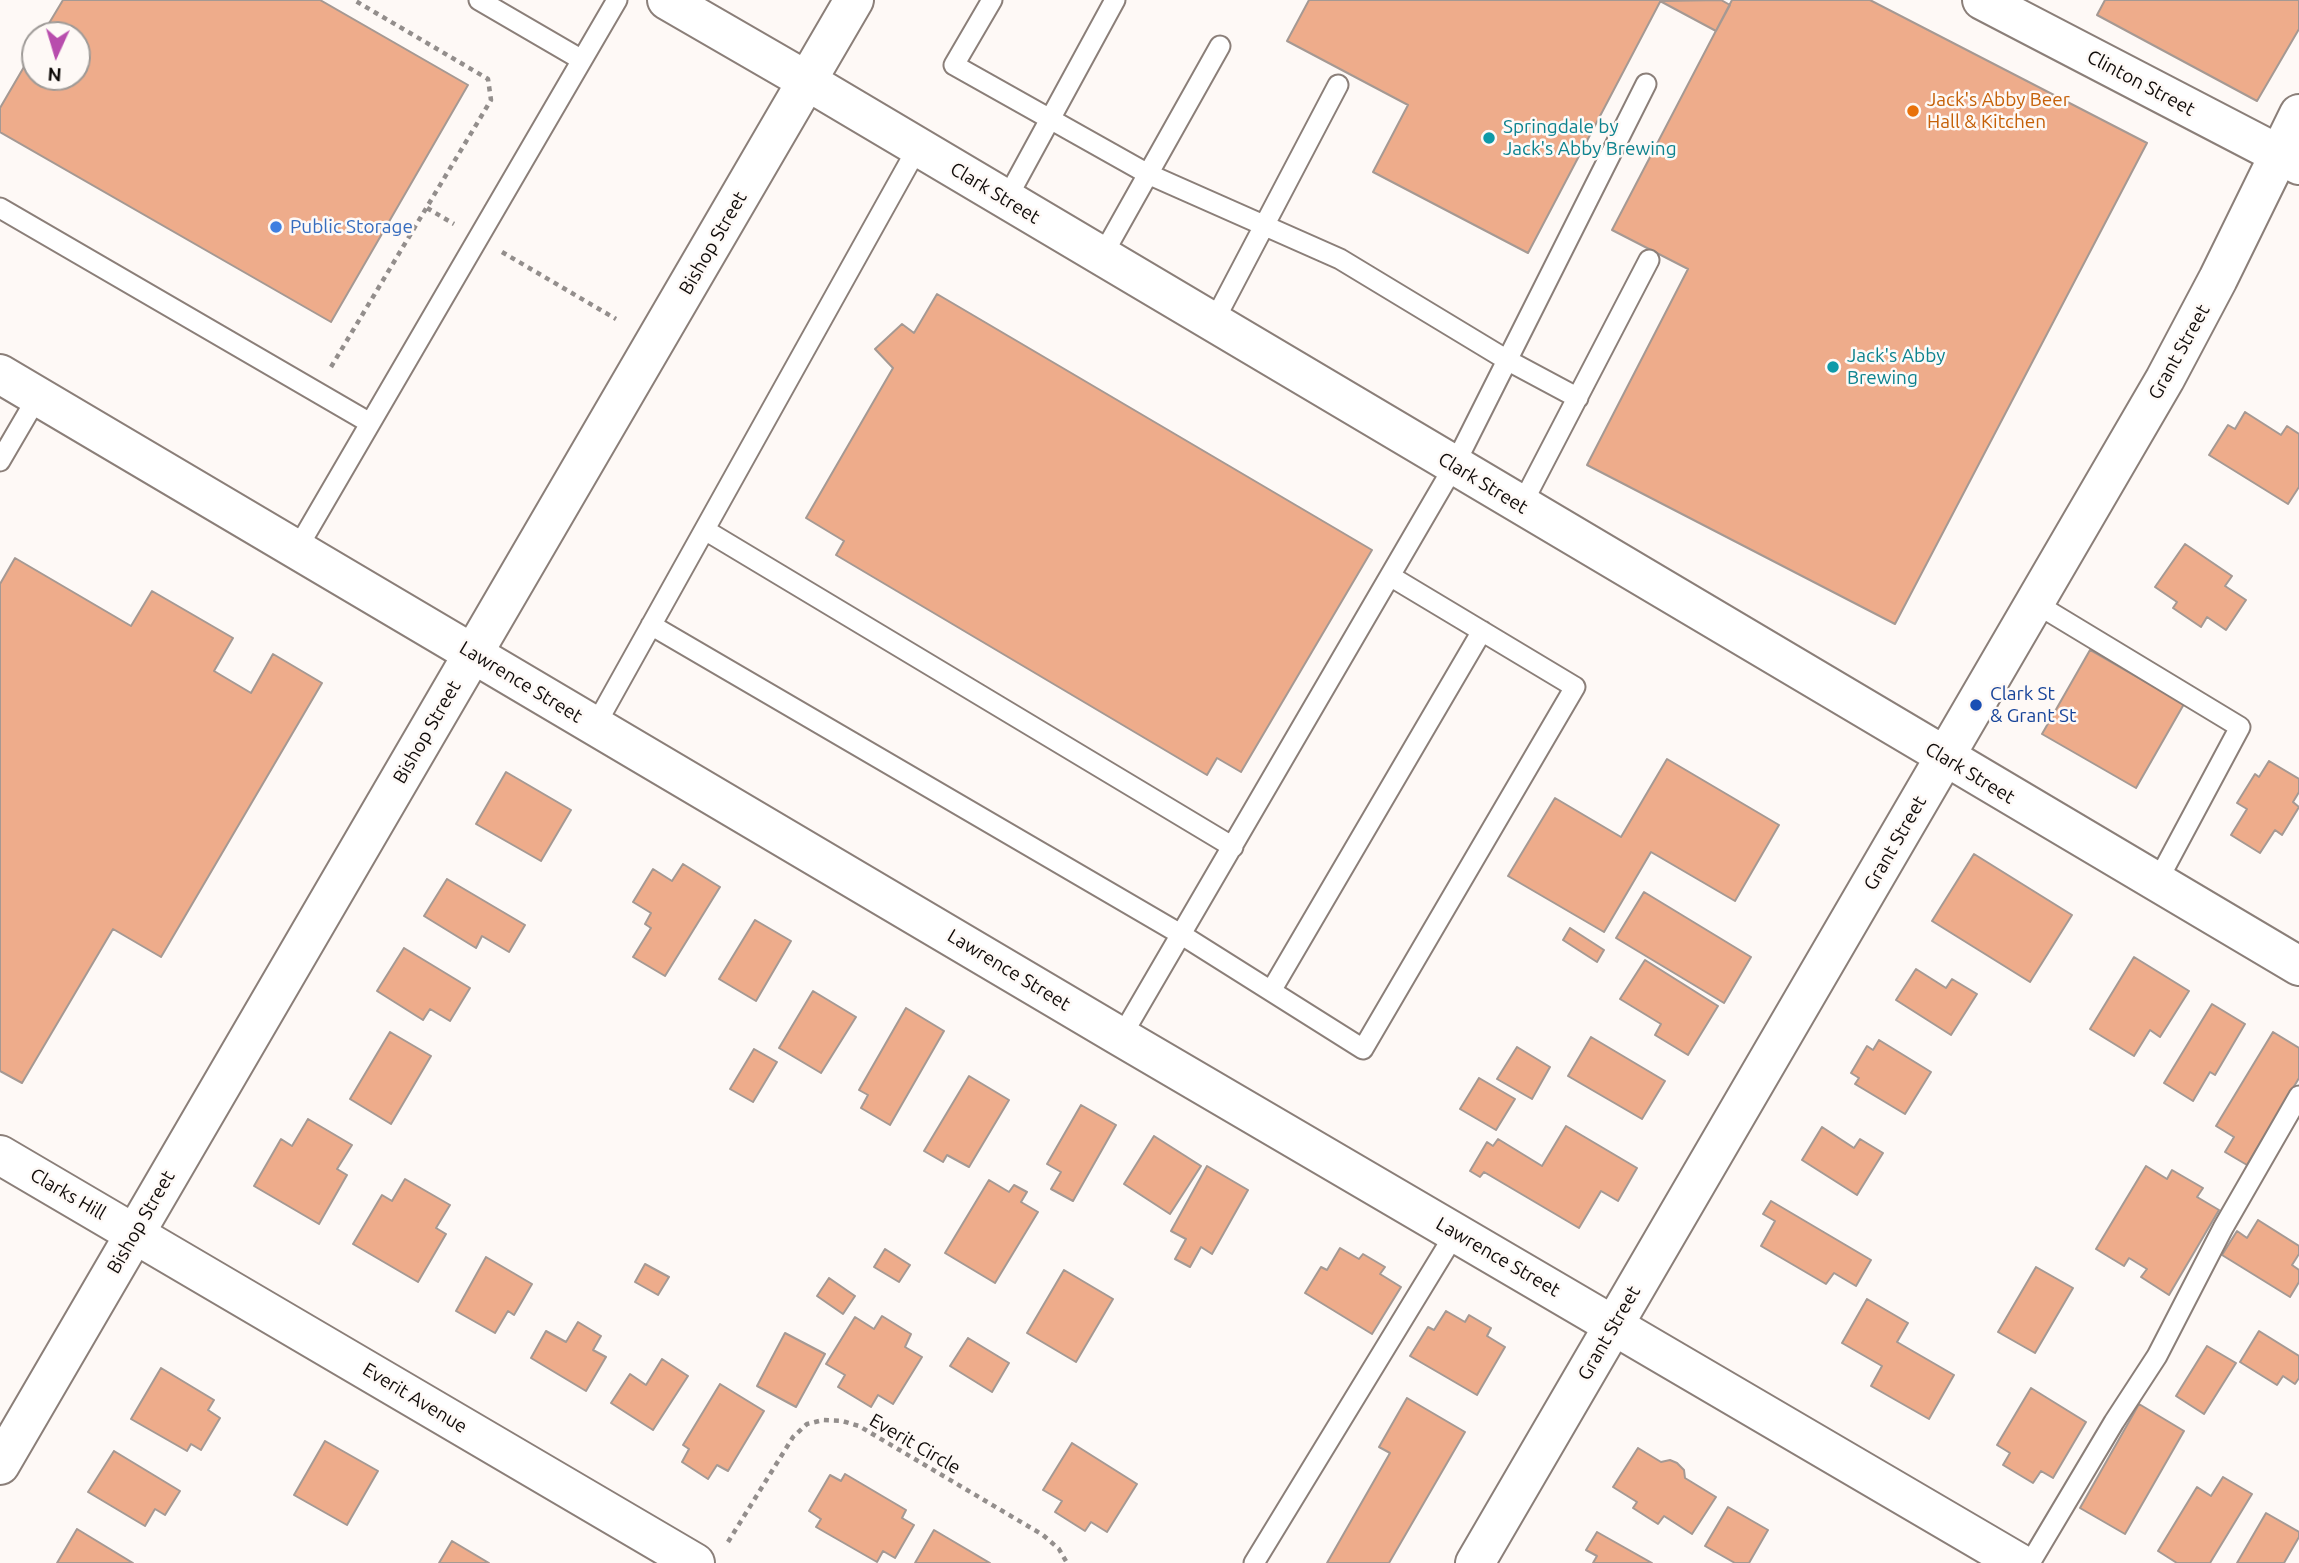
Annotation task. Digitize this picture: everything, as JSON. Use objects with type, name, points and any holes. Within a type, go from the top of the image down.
[{"type":"street","name":"Clark Street","points":[[667,0],[2299,966]]},
{"type":"street","name":"Bishop Street","points":[[0,1465],[855,0]]},
{"type":"street","name":"Clinton Street","points":[[1982,0],[2289,160]]},
{"type":"street","name":"Grant Street","points":[[1475,1563],[2175,362],[2289,160],[2299,114]]},
{"type":"street","name":"Lawrence Street","points":[[0,373],[1121,1037],[2019,1563]]},
{"type":"street","name":"Clarks Hill","points":[[0,1155],[135,1233]]},
{"type":"street","name":"Everit Avenue","points":[[135,1233],[695,1563]]},
{"type":"lane","points":[[479,0],[582,60]]},
{"type":"lane","points":[[297,549],[617,0]]},
{"type":"lane","points":[[992,0],[954,65],[1148,174],[1340,259],[1507,360],[1578,398]]},
{"type":"lane","points":[[1006,200],[1115,0]]},
{"type":"lane","points":[[1102,256],[1220,46]]},
{"type":"lane","points":[[1121,1037],[1454,466],[1646,84]]},
{"type":"lane","points":[[1213,323],[1338,85]]},
{"type":"lane","points":[[595,726],[918,147]]},
{"type":"lane","points":[[0,208],[370,423]]},
{"type":"lane","points":[[1521,506],[1649,260]]},
{"type":"lane","points":[[0,461],[38,396]]},
{"type":"lane","points":[[705,530],[1233,847]]},
{"type":"lane","points":[[651,625],[1182,935],[1363,1049],[1576,687],[1390,576]]},
{"type":"lane","points":[[2035,603],[2241,727],[2157,882]]},
{"type":"lane","points":[[1271,991],[1482,631]]},
{"type":"lane","points":[[2030,1563],[2113,1422],[2157,1356],[2223,1228],[2299,1096]]},
{"type":"lane","points":[[1254,1563],[1456,1232]]},
{"type":"path","points":[[316,392],[491,100],[488,79],[354,0]]},
{"type":"path","points":[[427,208],[458,226]]},
{"type":"path","points":[[499,250],[616,319]]},
{"type":"path","name":"Everit Circle","points":[[727,1544],[793,1437],[807,1424],[823,1420],[842,1421],[859,1426],[1043,1535],[1059,1549],[1067,1563]]},
{"type":"building","name":"Public Storage","points":[[63,0],[320,0],[468,85],[331,322],[0,132],[0,108],[21,72],[21,91],[91,91],[91,21],[50,21]]},
{"type":"building","name":"Springdale by Jack's Abby Brewing","points":[[1309,0],[1661,0],[1528,253],[1373,172],[1408,105],[1287,41]]},
{"type":"building","points":[[1721,0],[1730,5],[1716,31],[1660,1]]},
{"type":"building","name":"Jack's Abby Brewing","points":[[1732,0],[1870,0],[2147,143],[1895,624],[1587,465],[1688,269],[1612,230]]},
{"type":"building","points":[[2105,0],[2299,0],[2299,29],[2257,101],[2097,15]]},
{"type":"building","points":[[937,294],[1372,550],[1241,772],[1217,758],[1207,775],[836,555],[844,541],[806,518],[893,368],[875,349],[902,324],[914,333]]},
{"type":"building","points":[[2245,412],[2281,435],[2287,426],[2299,434],[2299,487],[2288,504],[2209,455],[2228,425],[2235,429]]},
{"type":"building","points":[[2185,544],[2232,576],[2225,586],[2246,600],[2226,630],[2207,617],[2201,627],[2173,608],[2177,602],[2155,587]]},
{"type":"building","points":[[15,558],[131,626],[152,591],[233,638],[214,671],[251,693],[273,654],[322,683],[161,957],[113,929],[22,1083],[0,1071],[0,584]]},
{"type":"building","points":[[2090,650],[2184,704],[2136,788],[2042,734]]},
{"type":"building","points":[[1667,759],[1779,825],[1735,901],[1651,852],[1604,932],[1508,876],[1555,798],[1621,837]]},
{"type":"building","points":[[2269,761],[2299,779],[2299,792],[2293,802],[2299,807],[2282,835],[2275,830],[2260,853],[2231,835],[2247,809],[2237,803],[2255,774],[2259,777]]},
{"type":"building","points":[[506,772],[571,810],[541,861],[476,824]]},
{"type":"building","points":[[1974,854],[2072,915],[2030,982],[1932,921]]},
{"type":"building","points":[[683,864],[720,887],[665,976],[633,957],[651,928],[645,924],[651,913],[633,902],[653,869],[672,881]]},
{"type":"building","points":[[447,879],[525,925],[509,952],[482,936],[476,948],[424,916]]},
{"type":"building","points":[[1644,892],[1751,957],[1724,1003],[1616,938]]},
{"type":"building","points":[[755,920],[791,941],[756,1001],[719,979]]},
{"type":"building","points":[[1570,928],[1604,950],[1597,962],[1563,940]]},
{"type":"building","points":[[404,948],[470,988],[450,1021],[430,1009],[423,1020],[377,991]]},
{"type":"building","points":[[2134,957],[2189,991],[2160,1037],[2150,1030],[2134,1056],[2090,1029]]},
{"type":"building","points":[[1645,960],[1718,1006],[1688,1055],[1655,1035],[1661,1024],[1620,999]]},
{"type":"building","points":[[1916,969],[1946,988],[1952,979],[1977,994],[1951,1035],[1896,1000]]},
{"type":"building","points":[[813,991],[856,1017],[821,1073],[779,1048]]},
{"type":"building","points":[[2212,1004],[2245,1024],[2215,1075],[2210,1072],[2193,1101],[2164,1083]]},
{"type":"building","points":[[906,1008],[944,1031],[890,1125],[861,1108],[868,1095],[859,1090]]},
{"type":"building","points":[[390,1032],[431,1056],[391,1124],[350,1099]]},
{"type":"building","points":[[2273,1032],[2299,1048],[2299,1078],[2247,1165],[2225,1152],[2234,1137],[2216,1126]]},
{"type":"building","points":[[1591,1037],[1665,1081],[1642,1119],[1568,1076]]},
{"type":"building","points":[[1879,1040],[1931,1072],[1905,1114],[1855,1084],[1859,1078],[1851,1073],[1867,1046],[1873,1050]]},
{"type":"building","points":[[1517,1047],[1550,1067],[1532,1099],[1497,1079]]},
{"type":"building","points":[[754,1049],[777,1062],[753,1102],[730,1089]]},
{"type":"building","points":[[969,1076],[1009,1100],[969,1167],[947,1155],[943,1162],[924,1151]]},
{"type":"building","points":[[1479,1078],[1515,1099],[1496,1130],[1460,1109]]},
{"type":"building","points":[[1081,1105],[1116,1125],[1073,1201],[1051,1189],[1061,1172],[1047,1164]]},
{"type":"building","points":[[308,1119],[352,1145],[337,1169],[347,1175],[319,1224],[254,1186],[281,1139],[292,1146]]},
{"type":"building","points":[[1566,1126],[1637,1168],[1618,1201],[1601,1191],[1579,1228],[1484,1172],[1480,1177],[1470,1171],[1487,1142],[1493,1146],[1498,1139],[1542,1166]]},
{"type":"building","points":[[1822,1127],[1854,1148],[1860,1139],[1883,1153],[1857,1195],[1802,1160]]},
{"type":"building","points":[[1154,1136],[1201,1166],[1170,1214],[1124,1184]]},
{"type":"building","points":[[1207,1166],[1248,1190],[1212,1254],[1201,1247],[1190,1267],[1175,1259],[1186,1239],[1171,1231]]},
{"type":"building","points":[[2146,1166],[2167,1179],[2172,1170],[2203,1188],[2197,1197],[2219,1210],[2169,1295],[2141,1277],[2147,1269],[2129,1258],[2124,1266],[2096,1249]]},
{"type":"building","points":[[405,1179],[450,1205],[436,1228],[446,1234],[418,1282],[353,1244],[382,1195],[392,1201]]},
{"type":"building","points":[[989,1180],[1009,1192],[1014,1185],[1027,1192],[1021,1202],[1038,1212],[995,1283],[945,1253]]},
{"type":"building","points":[[1771,1201],[1871,1260],[1856,1286],[1834,1273],[1826,1284],[1761,1246],[1775,1221],[1763,1214]]},
{"type":"building","points":[[2258,1220],[2299,1246],[2299,1254],[2292,1265],[2299,1270],[2299,1282],[2290,1297],[2222,1255],[2237,1231],[2247,1238]]},
{"type":"building","points":[[1340,1248],[1359,1259],[1363,1254],[1385,1267],[1380,1274],[1401,1287],[1372,1334],[1305,1293],[1321,1267],[1327,1270]]},
{"type":"building","points":[[885,1249],[910,1265],[899,1282],[874,1267]]},
{"type":"building","points":[[486,1257],[532,1284],[514,1315],[508,1311],[495,1333],[456,1311]]},
{"type":"building","points":[[645,1264],[669,1277],[658,1295],[635,1282]]},
{"type":"building","points":[[2036,1267],[2073,1288],[2035,1353],[1998,1332]]},
{"type":"building","points":[[1064,1270],[1113,1299],[1076,1362],[1027,1333]]},
{"type":"building","points":[[829,1278],[855,1296],[843,1314],[817,1296]]},
{"type":"building","points":[[1867,1299],[1908,1323],[1897,1342],[1954,1375],[1929,1419],[1871,1386],[1882,1366],[1842,1343]]},
{"type":"building","points":[[1446,1311],[1465,1322],[1469,1315],[1491,1328],[1487,1336],[1505,1347],[1477,1395],[1410,1356],[1428,1327],[1434,1330]]},
{"type":"building","points":[[882,1316],[911,1334],[905,1347],[922,1357],[893,1404],[878,1395],[871,1407],[838,1387],[845,1375],[826,1364],[855,1317],[874,1329]]},
{"type":"building","points":[[578,1322],[601,1336],[593,1350],[606,1357],[586,1391],[531,1358],[546,1331],[566,1342]]},
{"type":"building","points":[[2259,1331],[2299,1356],[2299,1378],[2295,1384],[2283,1376],[2277,1385],[2240,1362]]},
{"type":"building","points":[[785,1333],[825,1354],[796,1407],[757,1386]]},
{"type":"building","points":[[968,1338],[1009,1363],[992,1392],[950,1366]]},
{"type":"building","points":[[2207,1346],[2236,1363],[2204,1414],[2176,1396]]},
{"type":"building","points":[[662,1359],[688,1376],[653,1430],[611,1403],[630,1374],[646,1385]]},
{"type":"building","points":[[161,1368],[214,1400],[208,1410],[220,1418],[201,1450],[191,1444],[187,1451],[131,1419]]},
{"type":"building","points":[[720,1384],[764,1411],[728,1471],[717,1465],[708,1479],[682,1462],[689,1449],[683,1445]]},
{"type":"building","points":[[2031,1388],[2086,1422],[2053,1478],[2041,1471],[2033,1483],[2003,1465],[2010,1453],[1997,1445]]},
{"type":"building","points":[[1407,1398],[1465,1432],[1389,1563],[1327,1563],[1390,1453],[1379,1447]]},
{"type":"building","points":[[2139,1404],[2184,1431],[2125,1534],[2080,1508]]},
{"type":"building","points":[[325,1441],[378,1471],[347,1525],[294,1495]]},
{"type":"building","points":[[1072,1443],[1137,1484],[1107,1532],[1091,1522],[1085,1531],[1055,1512],[1062,1501],[1043,1490]]},
{"type":"building","points":[[1638,1448],[1661,1462],[1670,1460],[1677,1463],[1684,1470],[1685,1478],[1716,1497],[1692,1534],[1664,1516],[1658,1524],[1633,1508],[1637,1502],[1613,1487]]},
{"type":"building","points":[[114,1451],[180,1491],[165,1515],[155,1509],[145,1526],[88,1492]]},
{"type":"building","points":[[845,1474],[906,1510],[902,1518],[914,1525],[895,1558],[883,1551],[877,1562],[816,1527],[821,1519],[809,1511],[830,1475],[841,1481]]},
{"type":"building","points":[[2223,1477],[2252,1494],[2210,1563],[2177,1563],[2158,1551],[2197,1487],[2211,1496]]},
{"type":"building","points":[[1728,1507],[1768,1530],[1749,1563],[1735,1563],[1705,1546]]},
{"type":"building","points":[[2266,1513],[2299,1532],[2299,1537],[2284,1563],[2237,1563]]},
{"type":"building","points":[[77,1529],[133,1563],[57,1563]]},
{"type":"building","points":[[934,1530],[990,1563],[915,1563]]},
{"type":"building","points":[[1597,1532],[1652,1563],[1593,1563],[1597,1556],[1586,1550]]},
{"type":"building","points":[[452,1541],[489,1563],[439,1563]]},
{"type":"place","name":"Jack's Abby Beer Hall & Kitchen","points":[[1913,111]]},
{"type":"place","name":"Springdale by Jack's Abby Brewing","points":[[1489,138]]},
{"type":"place","name":"Public Storage","points":[[276,227]]},
{"type":"place","name":"Jack's Abby Brewing","points":[[1833,367]]},
{"type":"place","name":"Clark St & Grant St","points":[[1976,705]]}]
